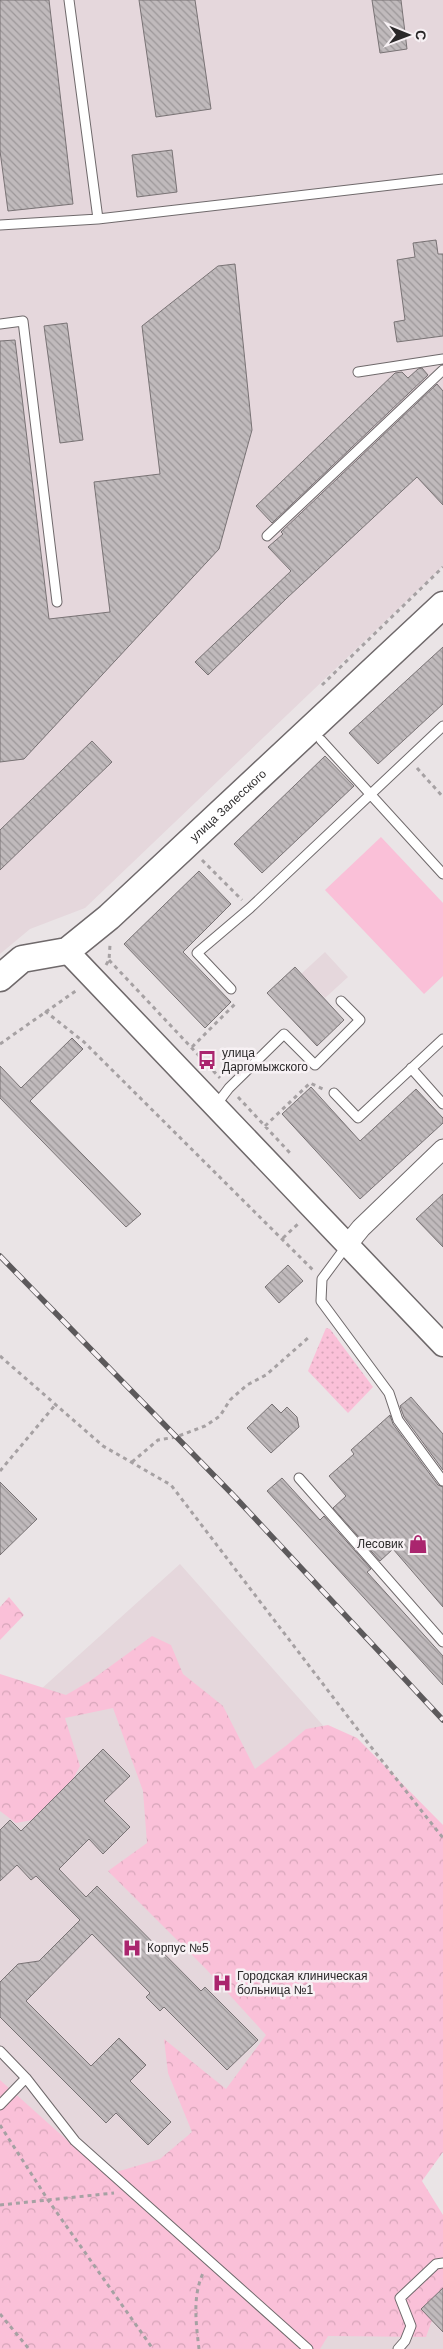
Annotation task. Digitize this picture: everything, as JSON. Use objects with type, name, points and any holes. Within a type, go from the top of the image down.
[{"type":"main road","name":"улица Залесского","points":[[0,978],[22,959],[66,951],[109,917],[443,605]]},
{"type":"street","points":[[66,951],[216,1105],[443,1345]]},
{"type":"street","points":[[348,1244],[361,1228],[443,1149]]},
{"type":"lane","points":[[69,0],[98,219]]},
{"type":"lane","points":[[0,225],[98,219],[443,180]]},
{"type":"lane","points":[[0,324],[23,321],[57,602]]},
{"type":"lane","points":[[358,372],[443,359]]},
{"type":"lane","points":[[267,536],[443,370]]},
{"type":"lane","points":[[231,989],[197,953],[250,908],[443,726]]},
{"type":"lane","points":[[321,740],[369,795],[443,874]]},
{"type":"lane","points":[[216,1105],[230,1088],[284,1034],[315,1065],[360,1020],[340,1001]]},
{"type":"lane","points":[[334,1093],[358,1118],[443,1038]]},
{"type":"lane","points":[[411,1068],[443,1104]]},
{"type":"lane","points":[[348,1244],[322,1279],[321,1301],[388,1393],[398,1420],[443,1481]]},
{"type":"lane","points":[[300,1478],[443,1642]]},
{"type":"lane","points":[[0,2051],[26,2078],[75,2141],[208,2262],[308,2349]]},
{"type":"lane","points":[[0,2105],[26,2078]]},
{"type":"lane","points":[[398,2349],[405,2341],[411,2326],[400,2298],[436,2264],[443,2263]]},
{"type":"path","points":[[407,759],[443,797]]},
{"type":"path","points":[[196,854],[250,908]]},
{"type":"path","points":[[109,960],[297,1160]]},
{"type":"path","points":[[192,1047],[235,1004],[231,989]]},
{"type":"path","points":[[45,1011],[84,1042],[322,1279]]},
{"type":"path","points":[[265,1126],[310,1083],[334,1093]]},
{"type":"path","points":[[132,1462],[158,1440],[176,1437],[205,1426],[220,1416],[230,1400],[246,1385],[266,1375],[308,1338]]},
{"type":"path","points":[[0,1356],[103,1446],[171,1485],[443,1838]]},
{"type":"path","points":[[0,1470],[56,1404]]},
{"type":"path","points":[[0,2125],[48,2200],[153,2349]]},
{"type":"path","points":[[0,2205],[131,2191]]},
{"type":"path","points":[[199,2349],[196,2316],[198,2284],[208,2262]]},
{"type":"path","points":[[0,2314],[29,2349]]},
{"type":"shaded area","points":[[0,0],[443,0],[443,566],[85,908],[30,929],[0,954]]},
{"type":"shaded area","points":[[325,952],[348,977],[325,998],[301,974]]},
{"type":"shaded area","name":"Городская клиническая больница №1","points":[[180,1564],[443,1861],[380,2168],[443,2227],[443,2349],[0,2349],[0,1726]]},
{"type":"green space","points":[[381,837],[443,903],[443,976],[424,994],[325,890]]},
{"type":"green space","points":[[326,1328],[330,1329],[373,1387],[348,1413],[308,1371]]},
{"type":"green space","points":[[9,1597],[24,1615],[0,1640],[0,1607]]},
{"type":"green space","name":"Городская клиническая больница №1","points":[[152,1636],[171,1645],[183,1674],[223,1706],[255,1769],[306,1729],[328,1725],[357,1738],[443,1825],[443,2152],[422,2181],[443,2215],[443,2290],[426,2337],[328,2336],[320,2349],[0,2349],[0,2080],[106,2175],[160,2159],[192,2132],[168,2073],[164,2039],[226,2089],[266,2035],[206,1969],[108,1871],[147,1843],[143,1791],[113,1708],[65,1718],[80,1766],[53,1816],[16,1823],[0,1811],[0,1674],[66,1695],[90,1681]]},
{"type":"building","points":[[0,0],[49,0],[73,204],[8,211],[0,151]]},
{"type":"building","points":[[139,0],[195,0],[211,109],[156,117]]},
{"type":"building","points":[[372,0],[401,0],[407,49],[380,53]]},
{"type":"building","points":[[172,150],[177,192],[137,197],[132,155]]},
{"type":"building","points":[[436,240],[438,254],[443,254],[443,336],[397,342],[394,322],[405,320],[397,260],[415,257],[413,243]]},
{"type":"building","points":[[235,264],[252,430],[219,549],[24,759],[0,762],[0,341],[15,340],[49,619],[110,612],[94,482],[160,474],[142,326],[218,266]]},
{"type":"building","points":[[67,323],[83,440],[60,443],[44,326]]},
{"type":"building","points":[[422,368],[428,375],[272,523],[256,506],[395,373],[402,372],[408,378],[418,369]]},
{"type":"building","points":[[437,384],[443,391],[443,505],[417,477],[287,598],[208,675],[195,662],[291,571],[268,547],[283,534],[281,532]]},
{"type":"building","points":[[443,647],[443,704],[378,764],[349,733]]},
{"type":"building","points":[[92,741],[112,762],[0,870],[0,830]]},
{"type":"building","points":[[325,756],[354,786],[262,873],[234,844]]},
{"type":"building","points":[[199,871],[231,904],[183,952],[231,1002],[205,1028],[124,944]]},
{"type":"building","points":[[295,967],[344,1020],[317,1046],[267,993]]},
{"type":"building","points":[[72,1038],[83,1049],[30,1101],[141,1214],[126,1227],[0,1098],[0,1066],[21,1088]]},
{"type":"building","points":[[311,1087],[360,1141],[416,1089],[443,1118],[443,1123],[360,1199],[282,1114]]},
{"type":"building","points":[[443,1194],[443,1247],[416,1219]]},
{"type":"building","points":[[288,1265],[303,1281],[279,1303],[265,1287]]},
{"type":"building","points":[[411,1397],[443,1434],[443,1470],[404,1417],[400,1406]]},
{"type":"building","points":[[272,1404],[281,1413],[287,1407],[297,1417],[299,1427],[271,1453],[247,1428]]},
{"type":"building","points":[[390,1415],[393,1424],[438,1485],[443,1487],[443,1607],[393,1549],[380,1561],[333,1508],[346,1496],[329,1476],[354,1454],[351,1450]]},
{"type":"building","points":[[282,1478],[320,1520],[324,1516],[371,1569],[367,1572],[443,1656],[443,1685],[267,1491]]},
{"type":"building","points":[[0,1482],[37,1519],[0,1555]]},
{"type":"building","name":"Корпус №5","points":[[103,1749],[130,1776],[104,1801],[130,1827],[103,1854],[89,1839],[59,1869],[86,1897],[97,1886],[201,1991],[205,1987],[258,2040],[227,2070],[164,2007],[160,2011],[146,1997],[150,1993],[92,1934],[26,2001],[91,2066],[119,2038],[146,2065],[130,2081],[171,2122],[148,2145],[116,2113],[106,2123],[0,2017],[0,1982],[18,1964],[39,1961],[80,1920],[36,1876],[31,1880],[17,1865],[0,1881],[0,1830],[10,1820],[21,1831]]},
{"type":"building","points":[[443,2288],[443,2332],[421,2309]]},
{"type":"railway","points":[[0,1256],[235,1497],[443,1720]]},
{"type":"place","name":"улица Даргомыжского","points":[[207,1060]]},
{"type":"place","name":"Лесовик","points":[[418,1544]]},
{"type":"place","name":"Корпус №5","points":[[132,1948]]},
{"type":"place","name":"Городская клиническая больница №1","points":[[222,1983]]}]
